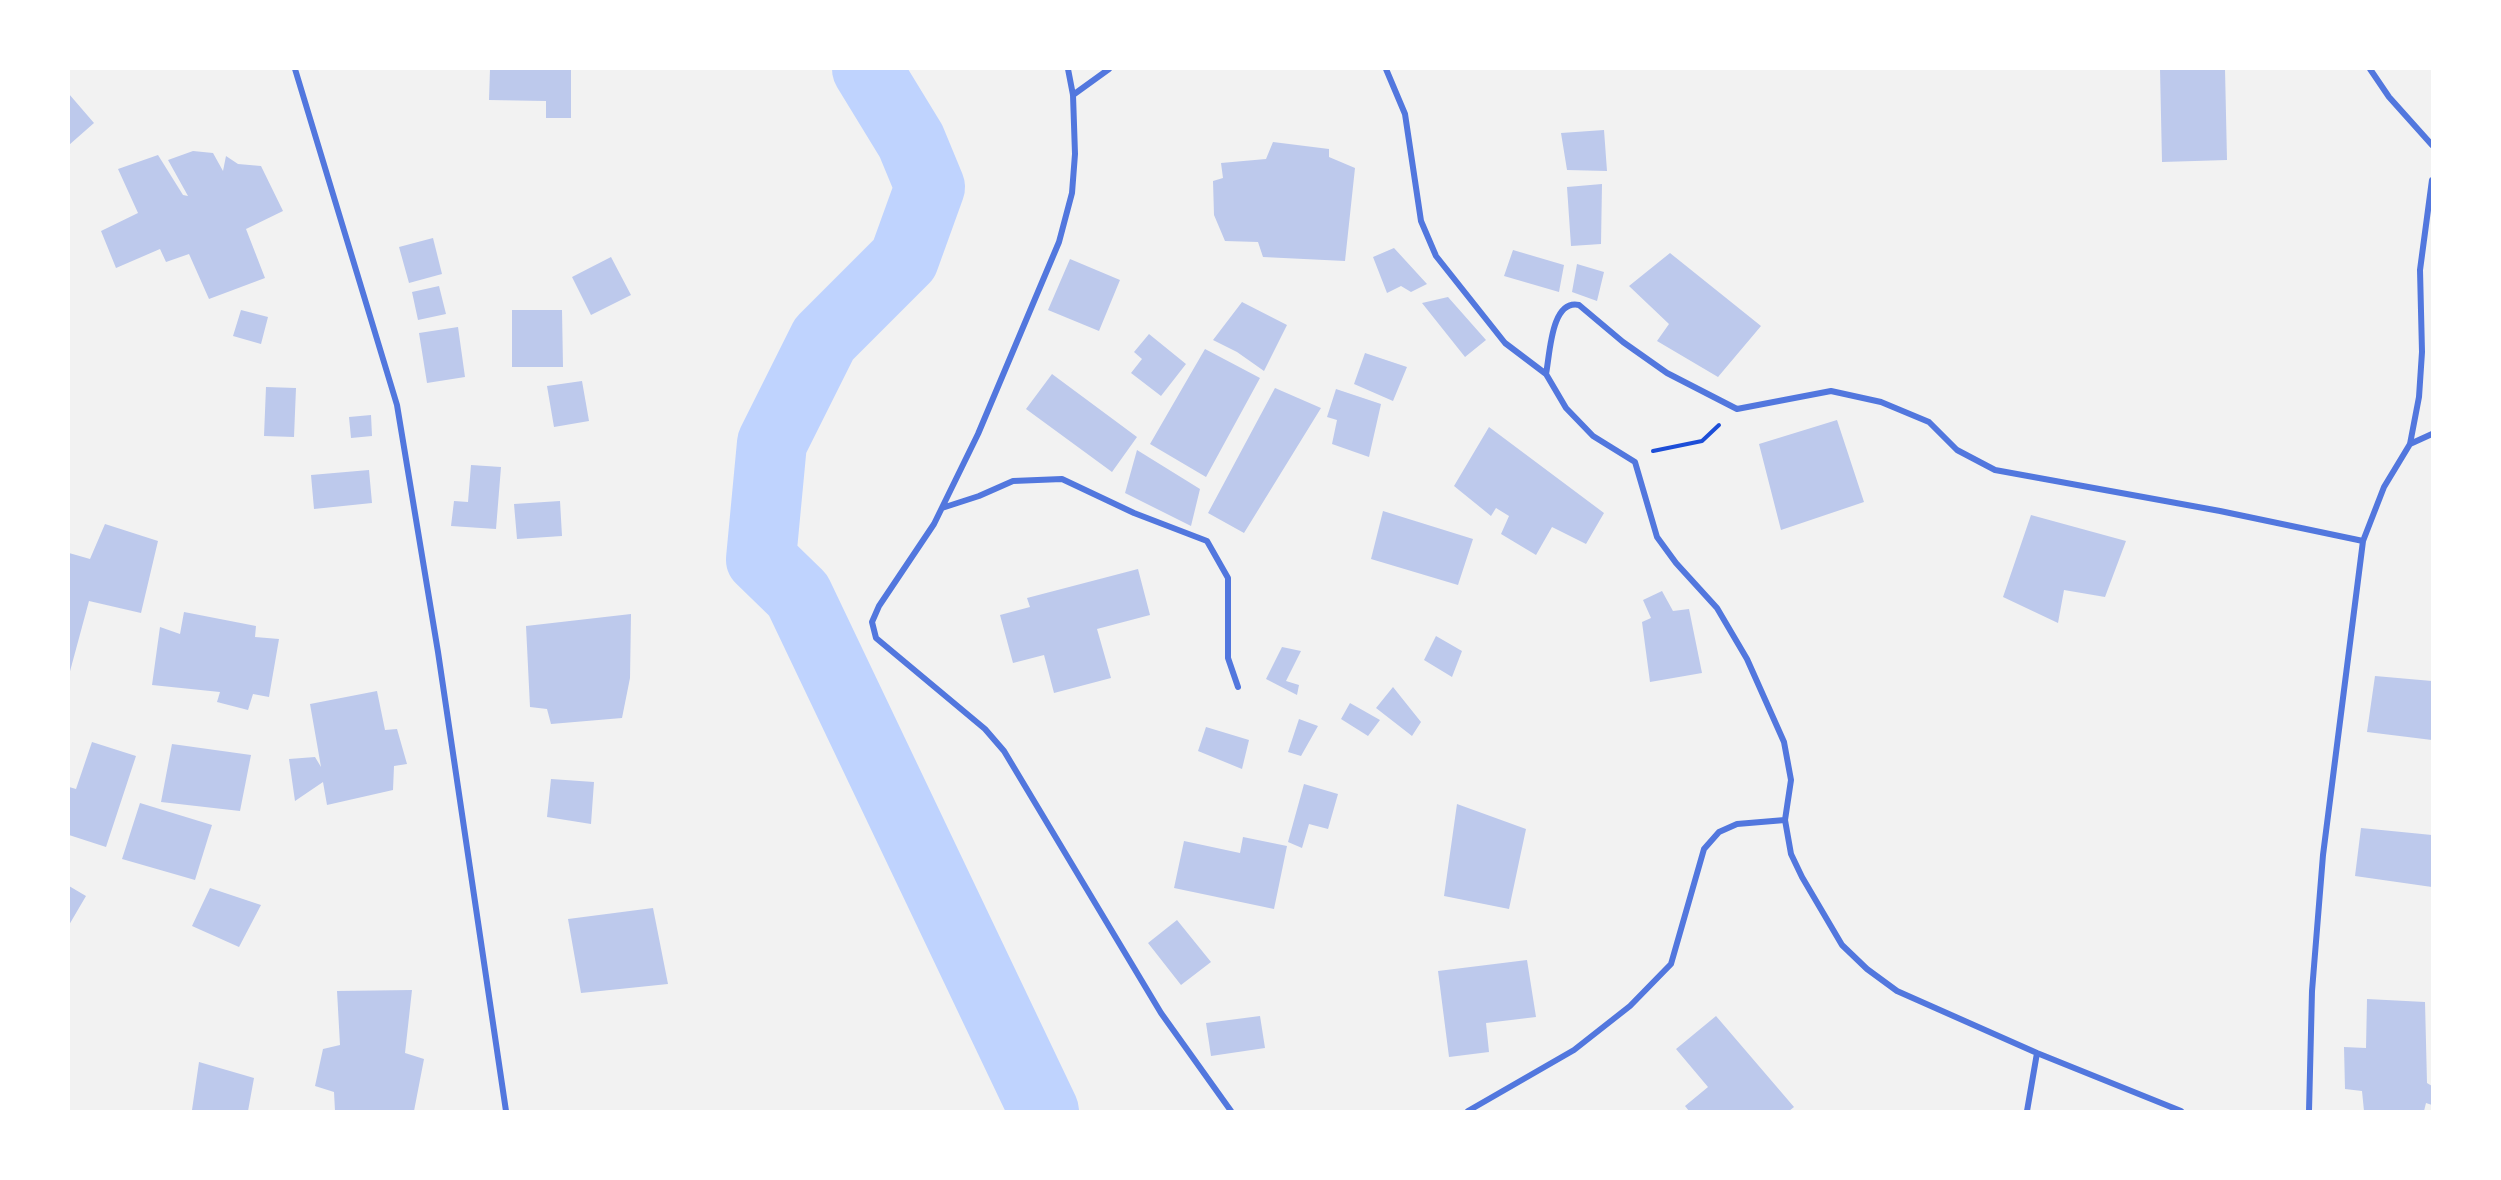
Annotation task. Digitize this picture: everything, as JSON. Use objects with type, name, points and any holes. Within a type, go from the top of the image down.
[{"type":"street","points":[[295,69],[397,405],[438,652],[506,1111]]},
{"type":"street","points":[[1068,69],[1073,95],[1075,154],[1072,193],[1059,242],[983,423],[942,508],[934,524],[879,606],[872,622],[876,638],[985,729],[1004,751],[1161,1013],[1232,1111]]},
{"type":"street","points":[[1073,95],[1109,69]]},
{"type":"street","points":[[1386,69],[1405,114],[1421,221],[1436,256],[1505,343],[1546,374],[1566,408],[1593,436],[1635,462],[1657,537],[1676,563],[1718,608],[1747,659],[1784,742],[1791,780],[1785,819],[1791,854],[1842,945],[1867,969],[1897,991],[2037,1053],[2181,1111]]},
{"type":"street","points":[[2370,69],[2389,97],[2432,145]]},
{"type":"street","points":[[2309,1111],[2312,992],[2323,855],[2363,541],[2384,487],[2410,444],[2419,397],[2422,352],[2420,270],[2432,180]]},
{"type":"street","points":[[1546,374],[1557,316],[1562,308],[1571,303],[1578,305],[1623,342],[1667,373],[1737,409],[1831,391],[1881,402],[1929,422],[1957,450],[1995,470],[2220,511],[2363,541]]},
{"type":"street","points":[[2410,444],[2432,434]]},
{"type":"street","points":[[942,508],[979,496],[1013,481],[1062,479],[1134,513],[1207,541],[1228,579],[1228,658],[1238,687]]},
{"type":"street","points":[[1468,1111],[1574,1050],[1630,1006],[1671,964],[1704,849],[1719,832],[1737,824],[1785,819]]},
{"type":"street","points":[[2027,1111],[2037,1053]]},
{"type":"path","points":[[1635,462],[1644,454],[1655,450],[1702,441],[1737,409]]},
{"type":"building","points":[[490,69],[571,69],[571,118],[546,118],[546,101],[489,100]]},
{"type":"building","points":[[2160,69],[2225,69],[2227,160],[2162,162]]},
{"type":"building","points":[[69,94],[94,123],[69,145]]},
{"type":"building","points":[[1604,130],[1607,171],[1567,170],[1561,133]]},
{"type":"building","points":[[1273,142],[1329,149],[1329,157],[1355,168],[1345,261],[1263,257],[1258,242],[1225,241],[1214,215],[1213,181],[1223,178],[1221,163],[1266,159]]},
{"type":"building","points":[[193,151],[213,153],[223,171],[226,156],[238,164],[261,166],[283,211],[246,229],[265,278],[209,299],[189,254],[166,262],[160,249],[116,268],[101,231],[138,213],[118,169],[158,155],[183,195],[188,196],[168,160]]},
{"type":"building","points":[[1602,184],[1601,244],[1571,246],[1567,187]]},
{"type":"building","points":[[433,238],[442,274],[409,283],[399,247]]},
{"type":"building","points":[[1394,248],[1427,284],[1411,292],[1401,286],[1387,293],[1373,257]]},
{"type":"building","points":[[1513,250],[1564,265],[1559,292],[1504,276]]},
{"type":"building","points":[[1670,253],[1761,326],[1718,377],[1657,341],[1669,324],[1629,286]]},
{"type":"building","points":[[611,257],[631,295],[591,315],[572,277]]},
{"type":"building","points":[[1070,259],[1120,280],[1099,331],[1048,310]]},
{"type":"building","points":[[1577,264],[1604,272],[1597,301],[1572,292]]},
{"type":"building","points":[[439,286],[446,314],[418,320],[412,292]]},
{"type":"building","points":[[1448,297],[1486,340],[1465,357],[1422,303]]},
{"type":"building","points":[[1242,302],[1287,325],[1264,371],[1237,352],[1213,340]]},
{"type":"building","points":[[241,310],[268,317],[261,344],[233,336]]},
{"type":"building","points":[[512,310],[562,310],[563,367],[512,367]]},
{"type":"building","points":[[458,327],[465,377],[427,383],[419,333]]},
{"type":"building","points":[[1149,334],[1186,364],[1161,396],[1131,373],[1142,359],[1134,352]]},
{"type":"building","points":[[1205,349],[1260,378],[1206,477],[1150,444]]},
{"type":"building","points":[[1365,353],[1407,367],[1393,401],[1354,384]]},
{"type":"building","points":[[1052,374],[1137,437],[1112,472],[1026,409]]},
{"type":"building","points":[[582,381],[589,421],[554,427],[547,386]]},
{"type":"building","points":[[266,387],[296,388],[294,437],[264,436]]},
{"type":"building","points":[[1275,388],[1321,408],[1244,533],[1208,513]]},
{"type":"building","points":[[1336,389],[1381,404],[1369,457],[1332,444],[1337,420],[1327,417]]},
{"type":"building","points":[[371,415],[372,436],[351,438],[349,417]]},
{"type":"building","points":[[1837,420],[1864,502],[1781,530],[1759,444]]},
{"type":"building","points":[[1489,427],[1604,513],[1586,544],[1552,527],[1536,555],[1501,534],[1509,516],[1496,508],[1491,516],[1454,486]]},
{"type":"building","points":[[1137,450],[1200,489],[1191,526],[1125,493]]},
{"type":"building","points":[[471,465],[501,467],[496,529],[451,526],[454,501],[468,502]]},
{"type":"building","points":[[369,470],[372,503],[314,509],[311,475]]},
{"type":"building","points":[[560,501],[562,536],[517,539],[514,504]]},
{"type":"building","points":[[1383,511],[1473,539],[1458,585],[1371,559]]},
{"type":"building","points":[[2031,515],[2126,541],[2105,597],[2064,590],[2058,623],[2003,597]]},
{"type":"building","points":[[105,524],[158,541],[141,613],[89,601],[69,675],[69,553],[90,559]]},
{"type":"building","points":[[1138,569],[1150,615],[1097,629],[1111,678],[1054,693],[1044,655],[1013,663],[1000,615],[1030,607],[1027,598]]},
{"type":"building","points":[[1662,591],[1673,611],[1689,609],[1702,673],[1650,682],[1642,622],[1651,618],[1643,600]]},
{"type":"building","points":[[184,612],[256,626],[255,637],[279,639],[269,697],[253,694],[248,710],[217,702],[220,692],[152,685],[160,627],[180,634]]},
{"type":"building","points":[[631,614],[630,678],[622,718],[551,724],[547,709],[530,707],[526,626]]},
{"type":"building","points":[[1436,636],[1462,651],[1452,677],[1424,660]]},
{"type":"building","points":[[1282,647],[1301,651],[1286,681],[1299,685],[1297,695],[1266,679]]},
{"type":"building","points":[[2375,676],[2432,681],[2432,740],[2367,732]]},
{"type":"building","points":[[1393,687],[1421,722],[1412,736],[1376,708]]},
{"type":"building","points":[[377,691],[385,730],[397,729],[407,764],[394,766],[393,790],[327,805],[323,782],[295,801],[289,759],[315,757],[321,767],[310,704]]},
{"type":"building","points":[[1350,703],[1380,720],[1368,736],[1341,719]]},
{"type":"building","points":[[1299,719],[1318,726],[1301,756],[1288,752]]},
{"type":"building","points":[[1206,727],[1249,740],[1242,769],[1198,751]]},
{"type":"building","points":[[92,742],[136,756],[106,847],[69,835],[69,787],[76,789]]},
{"type":"building","points":[[172,744],[251,755],[240,811],[161,802]]},
{"type":"building","points":[[551,779],[594,782],[591,824],[547,817]]},
{"type":"building","points":[[1304,784],[1338,794],[1328,829],[1309,824],[1302,848],[1288,842]]},
{"type":"building","points":[[140,803],[212,825],[195,880],[122,859]]},
{"type":"building","points":[[1457,804],[1526,829],[1509,909],[1444,896]]},
{"type":"building","points":[[2361,828],[2432,835],[2432,887],[2355,876]]},
{"type":"building","points":[[1243,837],[1287,846],[1274,909],[1174,888],[1184,841],[1240,853]]},
{"type":"building","points":[[69,886],[86,896],[69,925]]},
{"type":"building","points":[[210,888],[261,905],[239,947],[192,926]]},
{"type":"building","points":[[653,908],[668,984],[581,993],[568,919]]},
{"type":"building","points":[[1177,920],[1211,962],[1181,985],[1148,943]]},
{"type":"building","points":[[1527,960],[1536,1017],[1486,1023],[1489,1052],[1449,1057],[1438,971]]},
{"type":"building","points":[[412,990],[405,1053],[424,1059],[414,1111],[335,1111],[334,1092],[315,1086],[323,1049],[340,1045],[337,991]]},
{"type":"building","points":[[2367,999],[2425,1002],[2427,1083],[2432,1086],[2432,1105],[2426,1103],[2424,1111],[2364,1111],[2362,1091],[2345,1089],[2344,1047],[2366,1048]]},
{"type":"building","points":[[1260,1016],[1265,1048],[1211,1056],[1206,1023]]},
{"type":"building","points":[[1716,1016],[1794,1107],[1789,1111],[1689,1111],[1685,1106],[1708,1087],[1676,1049]]},
{"type":"building","points":[[199,1062],[254,1078],[248,1111],[192,1110]]},
{"type":"waterway","points":[[867,69],[911,141],[930,187],[904,259],[824,339],[772,443],[761,559],[798,595],[1044,1111]]}]
